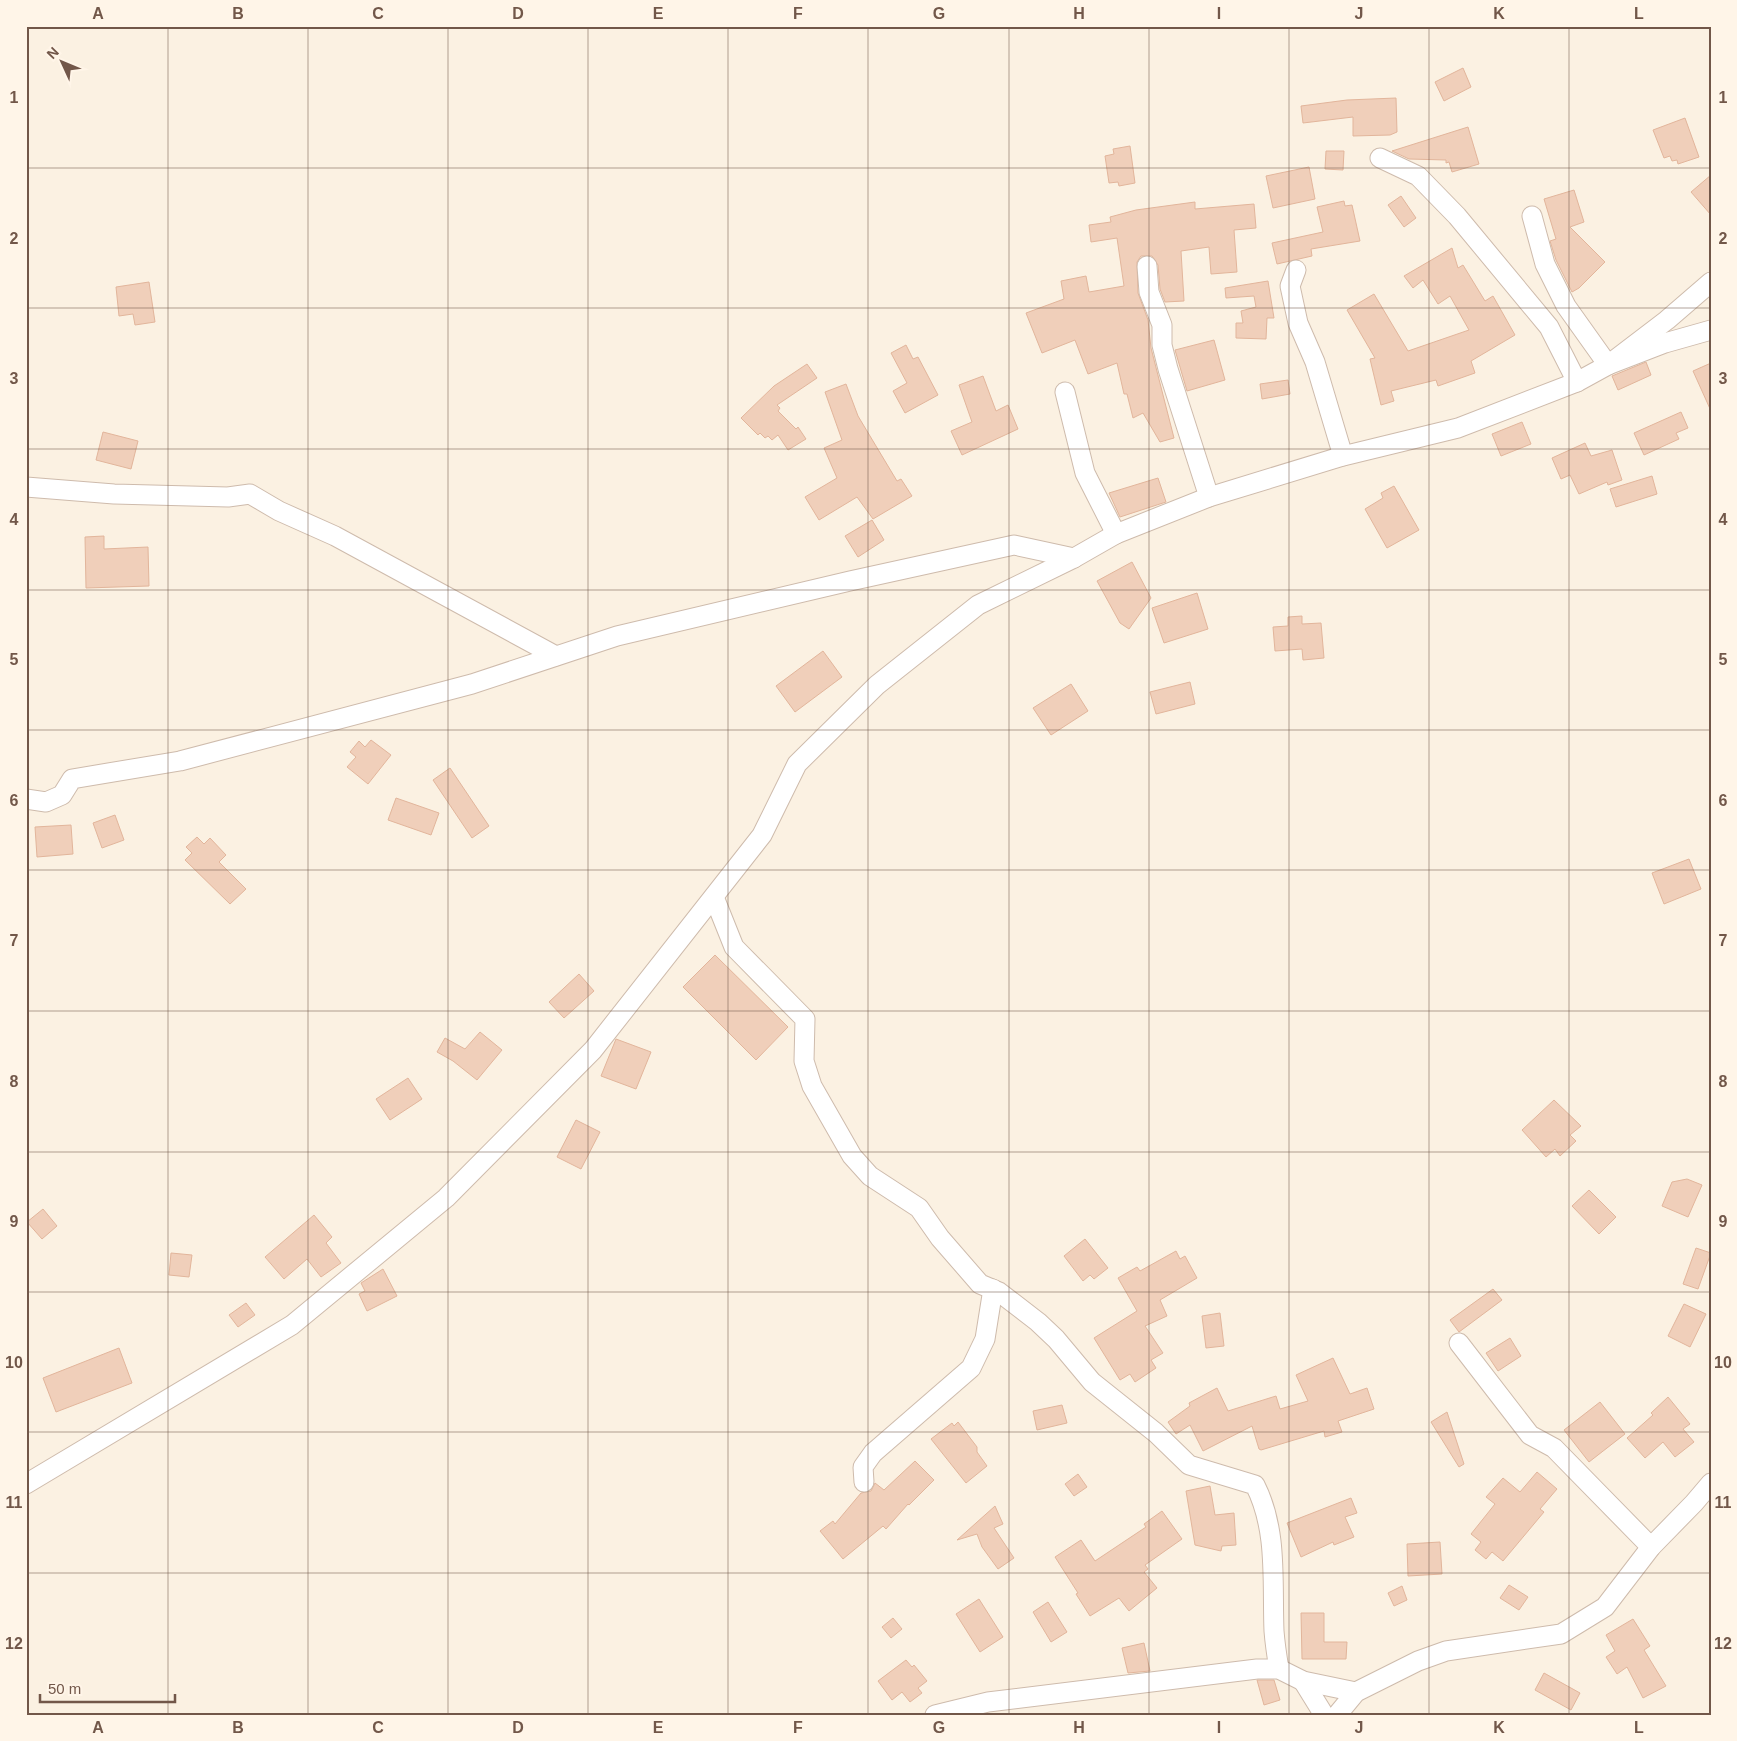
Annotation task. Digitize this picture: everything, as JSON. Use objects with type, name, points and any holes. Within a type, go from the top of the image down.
[{"type":"street","points":[[1380,158],[1418,176],[1457,216],[1549,327],[1577,382]]},
{"type":"street","points":[[1532,216],[1545,264],[1566,306],[1608,365]]},
{"type":"street","points":[[1147,266],[1149,292],[1162,324],[1162,345],[1168,369],[1209,497]]},
{"type":"street","points":[[1296,270],[1290,286],[1298,323],[1315,362],[1343,456]]},
{"type":"street","points":[[1608,365],[1667,320],[1711,282]]},
{"type":"street","points":[[26,1484],[292,1325],[446,1198],[594,1050],[762,836],[797,764],[877,685],[978,605],[1074,558],[1116,534],[1209,497],[1343,456],[1458,428],[1577,382],[1608,365],[1665,343],[1711,330]]},
{"type":"street","points":[[1064,392],[1085,473],[1116,534]]},
{"type":"street","points":[[26,487],[114,494],[228,497],[250,494],[279,512],[335,536],[556,656]]},
{"type":"street","points":[[26,799],[46,802],[62,795],[72,779],[180,761],[472,684],[627,634],[1014,545],[1074,558]]},
{"type":"street","points":[[714,897],[734,946],[805,1019],[804,1061],[812,1086],[852,1156],[870,1176],[919,1208],[940,1238],[980,1284],[993,1289],[1016,1304],[1038,1322],[1056,1339],[1092,1382],[1156,1433],[1189,1464],[1255,1485],[1262,1499],[1269,1528],[1275,1582],[1274,1632],[1279,1669]]},
{"type":"street","points":[[864,1482],[863,1467],[873,1453],[972,1368],[985,1339],[993,1289]]},
{"type":"street","points":[[1460,1342],[1530,1435],[1554,1448],[1651,1547]]},
{"type":"street","points":[[1337,1715],[1356,1692],[1418,1661],[1446,1651],[1561,1634],[1605,1608],[1651,1547],[1711,1483]]},
{"type":"street","points":[[935,1715],[988,1702],[1257,1669],[1279,1669],[1303,1681],[1356,1692]]},
{"type":"street","points":[[1303,1681],[1324,1715]]},
{"type":"building","points":[[1463,68],[1471,87],[1444,101],[1435,82]]},
{"type":"building","points":[[1396,98],[1397,132],[1390,135],[1353,136],[1353,117],[1303,123],[1301,106],[1347,100]]},
{"type":"building","points":[[1685,118],[1699,157],[1678,164],[1677,160],[1672,161],[1670,156],[1664,158],[1653,130]]},
{"type":"building","points":[[1468,127],[1479,164],[1452,172],[1449,162],[1446,163],[1446,160],[1409,159],[1392,151]]},
{"type":"building","points":[[1130,146],[1135,183],[1119,186],[1118,182],[1109,183],[1105,156],[1114,154],[1113,149]]},
{"type":"building","points":[[1326,151],[1344,151],[1343,170],[1325,169]]},
{"type":"building","points":[[1309,167],[1315,199],[1273,208],[1266,176]]},
{"type":"building","points":[[1711,175],[1711,215],[1691,192]]},
{"type":"building","points":[[1574,190],[1584,222],[1570,227],[1605,262],[1579,288],[1572,292],[1556,260],[1550,241],[1556,239],[1544,199]]},
{"type":"building","points":[[1401,196],[1416,218],[1404,227],[1388,205]]},
{"type":"building","points":[[1344,201],[1345,206],[1352,205],[1360,241],[1311,249],[1312,256],[1277,264],[1272,243],[1323,232],[1317,207]]},
{"type":"building","points":[[1195,202],[1195,209],[1254,204],[1256,228],[1234,230],[1237,272],[1211,274],[1209,247],[1181,251],[1184,301],[1165,302],[1160,289],[1158,265],[1152,256],[1141,256],[1137,262],[1138,293],[1148,320],[1151,348],[1174,438],[1160,442],[1143,413],[1133,418],[1127,394],[1124,394],[1117,363],[1088,374],[1075,340],[1042,353],[1026,313],[1064,299],[1061,281],[1086,276],[1089,292],[1124,286],[1117,238],[1091,242],[1089,225],[1111,222],[1110,217],[1136,210]]},
{"type":"building","points":[[1452,248],[1458,268],[1463,265],[1485,301],[1493,296],[1515,335],[1471,361],[1475,373],[1438,386],[1436,380],[1391,391],[1394,401],[1381,405],[1370,359],[1375,358],[1347,310],[1374,294],[1408,351],[1469,330],[1450,296],[1438,304],[1423,280],[1413,288],[1404,276]]},
{"type":"building","points":[[1268,281],[1274,318],[1267,318],[1266,339],[1236,338],[1236,323],[1243,323],[1241,311],[1256,307],[1254,296],[1226,298],[1225,288]]},
{"type":"building","points":[[149,282],[155,322],[135,325],[133,314],[119,316],[116,287]]},
{"type":"building","points":[[1214,340],[1225,380],[1187,391],[1175,350]]},
{"type":"building","points":[[906,345],[913,359],[918,357],[938,395],[905,413],[893,391],[907,383],[891,353]]},
{"type":"building","points":[[1646,362],[1651,375],[1618,390],[1612,376]]},
{"type":"building","points":[[1711,363],[1711,411],[1693,371]]},
{"type":"building","points":[[807,364],[817,378],[777,405],[780,408],[778,411],[796,429],[798,427],[806,439],[788,450],[778,435],[772,440],[768,436],[765,438],[760,433],[758,435],[741,418],[774,386]]},
{"type":"building","points":[[983,376],[996,411],[1008,405],[1018,429],[962,455],[951,431],[972,422],[959,385]]},
{"type":"building","points":[[1288,380],[1290,394],[1262,399],[1260,384]]},
{"type":"building","points":[[846,384],[858,416],[897,481],[901,479],[912,496],[873,519],[857,497],[819,520],[805,497],[837,478],[824,448],[842,440],[825,392]]},
{"type":"building","points":[[1681,412],[1688,428],[1676,433],[1679,439],[1644,455],[1634,433]]},
{"type":"building","points":[[1522,422],[1531,444],[1501,456],[1492,434]]},
{"type":"building","points":[[103,432],[138,441],[131,469],[96,460]]},
{"type":"building","points":[[1585,443],[1591,456],[1612,450],[1622,480],[1608,485],[1607,482],[1579,494],[1570,475],[1561,479],[1552,458]]},
{"type":"building","points":[[1652,476],[1657,494],[1616,507],[1610,489]]},
{"type":"building","points":[[1158,478],[1166,502],[1120,517],[1109,493]]},
{"type":"building","points":[[1394,486],[1419,530],[1387,548],[1365,509],[1383,498],[1381,493]]},
{"type":"building","points":[[872,520],[884,540],[858,557],[845,536]]},
{"type":"building","points":[[104,536],[104,549],[148,547],[149,586],[86,588],[85,537]]},
{"type":"building","points":[[1132,562],[1151,598],[1129,629],[1120,623],[1097,581]]},
{"type":"building","points":[[1197,593],[1208,629],[1164,643],[1152,608]]},
{"type":"building","points":[[1302,616],[1302,624],[1321,623],[1324,658],[1303,660],[1302,649],[1275,651],[1273,627],[1288,626],[1288,617]]},
{"type":"building","points":[[823,651],[842,677],[795,712],[776,686]]},
{"type":"building","points":[[1190,682],[1195,704],[1156,714],[1150,692]]},
{"type":"building","points":[[1071,684],[1088,711],[1051,735],[1033,708]]},
{"type":"building","points":[[371,740],[391,755],[368,784],[347,767],[356,757],[350,752],[359,741],[365,747]]},
{"type":"building","points":[[450,768],[489,826],[472,838],[433,780]]},
{"type":"building","points":[[396,798],[439,813],[431,835],[388,820]]},
{"type":"building","points":[[115,815],[124,840],[102,848],[93,823]]},
{"type":"building","points":[[71,825],[73,854],[37,857],[35,827]]},
{"type":"building","points":[[197,837],[204,844],[210,838],[226,855],[219,862],[246,889],[230,904],[185,860],[192,853],[186,847]]},
{"type":"building","points":[[1689,859],[1701,889],[1664,904],[1652,873]]},
{"type":"building","points":[[715,955],[788,1027],[756,1060],[683,987]]},
{"type":"building","points":[[579,974],[594,991],[564,1018],[549,1002]]},
{"type":"building","points":[[480,1032],[502,1050],[477,1080],[453,1061],[437,1052],[445,1038],[465,1049]]},
{"type":"building","points":[[616,1039],[651,1052],[636,1089],[601,1076]]},
{"type":"building","points":[[408,1078],[422,1099],[390,1120],[376,1099]]},
{"type":"building","points":[[1554,1100],[1581,1126],[1570,1135],[1576,1141],[1560,1156],[1555,1149],[1546,1157],[1522,1130]]},
{"type":"building","points":[[576,1120],[600,1132],[581,1169],[557,1157]]},
{"type":"building","points":[[1687,1179],[1702,1185],[1688,1217],[1662,1206],[1672,1182]]},
{"type":"building","points":[[1589,1190],[1616,1217],[1599,1234],[1572,1206]]},
{"type":"building","points":[[43,1209],[57,1226],[42,1239],[27,1222]]},
{"type":"building","points":[[314,1215],[332,1237],[326,1243],[341,1263],[321,1277],[307,1259],[284,1279],[265,1257]]},
{"type":"building","points":[[1085,1239],[1108,1268],[1094,1279],[1090,1275],[1083,1281],[1064,1256]]},
{"type":"building","points":[[1696,1248],[1711,1253],[1698,1289],[1683,1284]]},
{"type":"building","points":[[1176,1251],[1180,1259],[1185,1256],[1197,1278],[1160,1300],[1167,1316],[1145,1326],[1163,1353],[1151,1360],[1156,1368],[1135,1382],[1130,1374],[1120,1380],[1094,1338],[1137,1311],[1118,1278],[1137,1267],[1140,1271]]},
{"type":"building","points":[[171,1253],[192,1255],[189,1277],[169,1275]]},
{"type":"building","points":[[383,1269],[397,1296],[367,1311],[359,1294],[365,1291],[361,1283]]},
{"type":"building","points":[[1493,1289],[1502,1300],[1459,1332],[1450,1320]]},
{"type":"building","points":[[246,1303],[255,1315],[238,1327],[229,1315]]},
{"type":"building","points":[[1684,1304],[1706,1314],[1690,1347],[1668,1336]]},
{"type":"building","points":[[1220,1313],[1224,1346],[1206,1348],[1202,1316]]},
{"type":"building","points":[[1510,1338],[1521,1356],[1498,1371],[1486,1353]]},
{"type":"building","points":[[119,1348],[132,1383],[56,1412],[43,1378]]},
{"type":"building","points":[[1333,1358],[1350,1394],[1367,1388],[1374,1409],[1338,1421],[1342,1432],[1325,1437],[1324,1431],[1261,1450],[1259,1449],[1252,1426],[1203,1451],[1190,1425],[1176,1434],[1168,1422],[1190,1406],[1189,1403],[1217,1388],[1228,1411],[1276,1396],[1280,1409],[1308,1401],[1296,1375]]},
{"type":"building","points":[[1668,1397],[1690,1424],[1683,1429],[1694,1442],[1675,1457],[1663,1442],[1645,1458],[1627,1438],[1653,1415],[1651,1413]]},
{"type":"building","points":[[1600,1402],[1625,1434],[1589,1462],[1564,1430]]},
{"type":"building","points":[[1062,1405],[1067,1423],[1037,1430],[1033,1411]]},
{"type":"building","points":[[1447,1412],[1464,1464],[1459,1467],[1431,1422]]},
{"type":"building","points":[[958,1422],[977,1447],[977,1452],[987,1466],[966,1483],[931,1439],[952,1423],[954,1426]]},
{"type":"building","points":[[915,1461],[934,1480],[908,1504],[886,1529],[883,1526],[843,1559],[820,1531],[833,1521],[835,1524],[861,1493],[871,1491],[875,1483],[884,1490]]},
{"type":"building","points":[[1537,1472],[1557,1489],[1540,1509],[1544,1512],[1503,1561],[1492,1552],[1486,1559],[1475,1550],[1481,1542],[1471,1534],[1495,1504],[1486,1497],[1503,1478],[1520,1492]]},
{"type":"building","points":[[1078,1474],[1087,1487],[1074,1496],[1065,1484]]},
{"type":"building","points":[[1210,1486],[1215,1515],[1234,1513],[1236,1545],[1222,1546],[1221,1551],[1195,1545],[1186,1491]]},
{"type":"building","points":[[1351,1498],[1357,1513],[1345,1517],[1354,1537],[1334,1545],[1333,1542],[1301,1557],[1287,1523]]},
{"type":"building","points":[[995,1506],[1003,1524],[994,1528],[1014,1558],[998,1569],[982,1547],[977,1534],[957,1540]]},
{"type":"building","points":[[1162,1511],[1182,1539],[1145,1565],[1148,1569],[1144,1572],[1157,1588],[1129,1611],[1119,1598],[1090,1616],[1055,1557],[1081,1540],[1095,1561],[1146,1527],[1144,1524]]},
{"type":"building","points":[[1440,1542],[1442,1574],[1408,1576],[1407,1544]]},
{"type":"building","points":[[1509,1585],[1528,1597],[1519,1610],[1500,1598]]},
{"type":"building","points":[[1402,1586],[1407,1600],[1394,1606],[1388,1593]]},
{"type":"building","points":[[979,1599],[1003,1637],[980,1652],[956,1614]]},
{"type":"building","points":[[1048,1602],[1067,1632],[1051,1642],[1033,1612]]},
{"type":"building","points":[[1301,1613],[1324,1613],[1324,1642],[1347,1642],[1346,1659],[1302,1659]]},
{"type":"building","points":[[893,1618],[902,1629],[891,1638],[882,1627]]},
{"type":"building","points":[[1633,1619],[1650,1646],[1644,1650],[1666,1686],[1643,1698],[1627,1667],[1617,1674],[1606,1657],[1615,1651],[1606,1635]]},
{"type":"building","points":[[1144,1643],[1150,1671],[1128,1673],[1122,1648]]},
{"type":"building","points":[[906,1660],[912,1667],[914,1665],[927,1681],[918,1688],[922,1693],[910,1702],[902,1692],[892,1700],[878,1681]]},
{"type":"building","points":[[1544,1673],[1580,1693],[1571,1710],[1535,1690]]},
{"type":"building","points":[[1257,1680],[1274,1680],[1280,1700],[1264,1705]]}]
